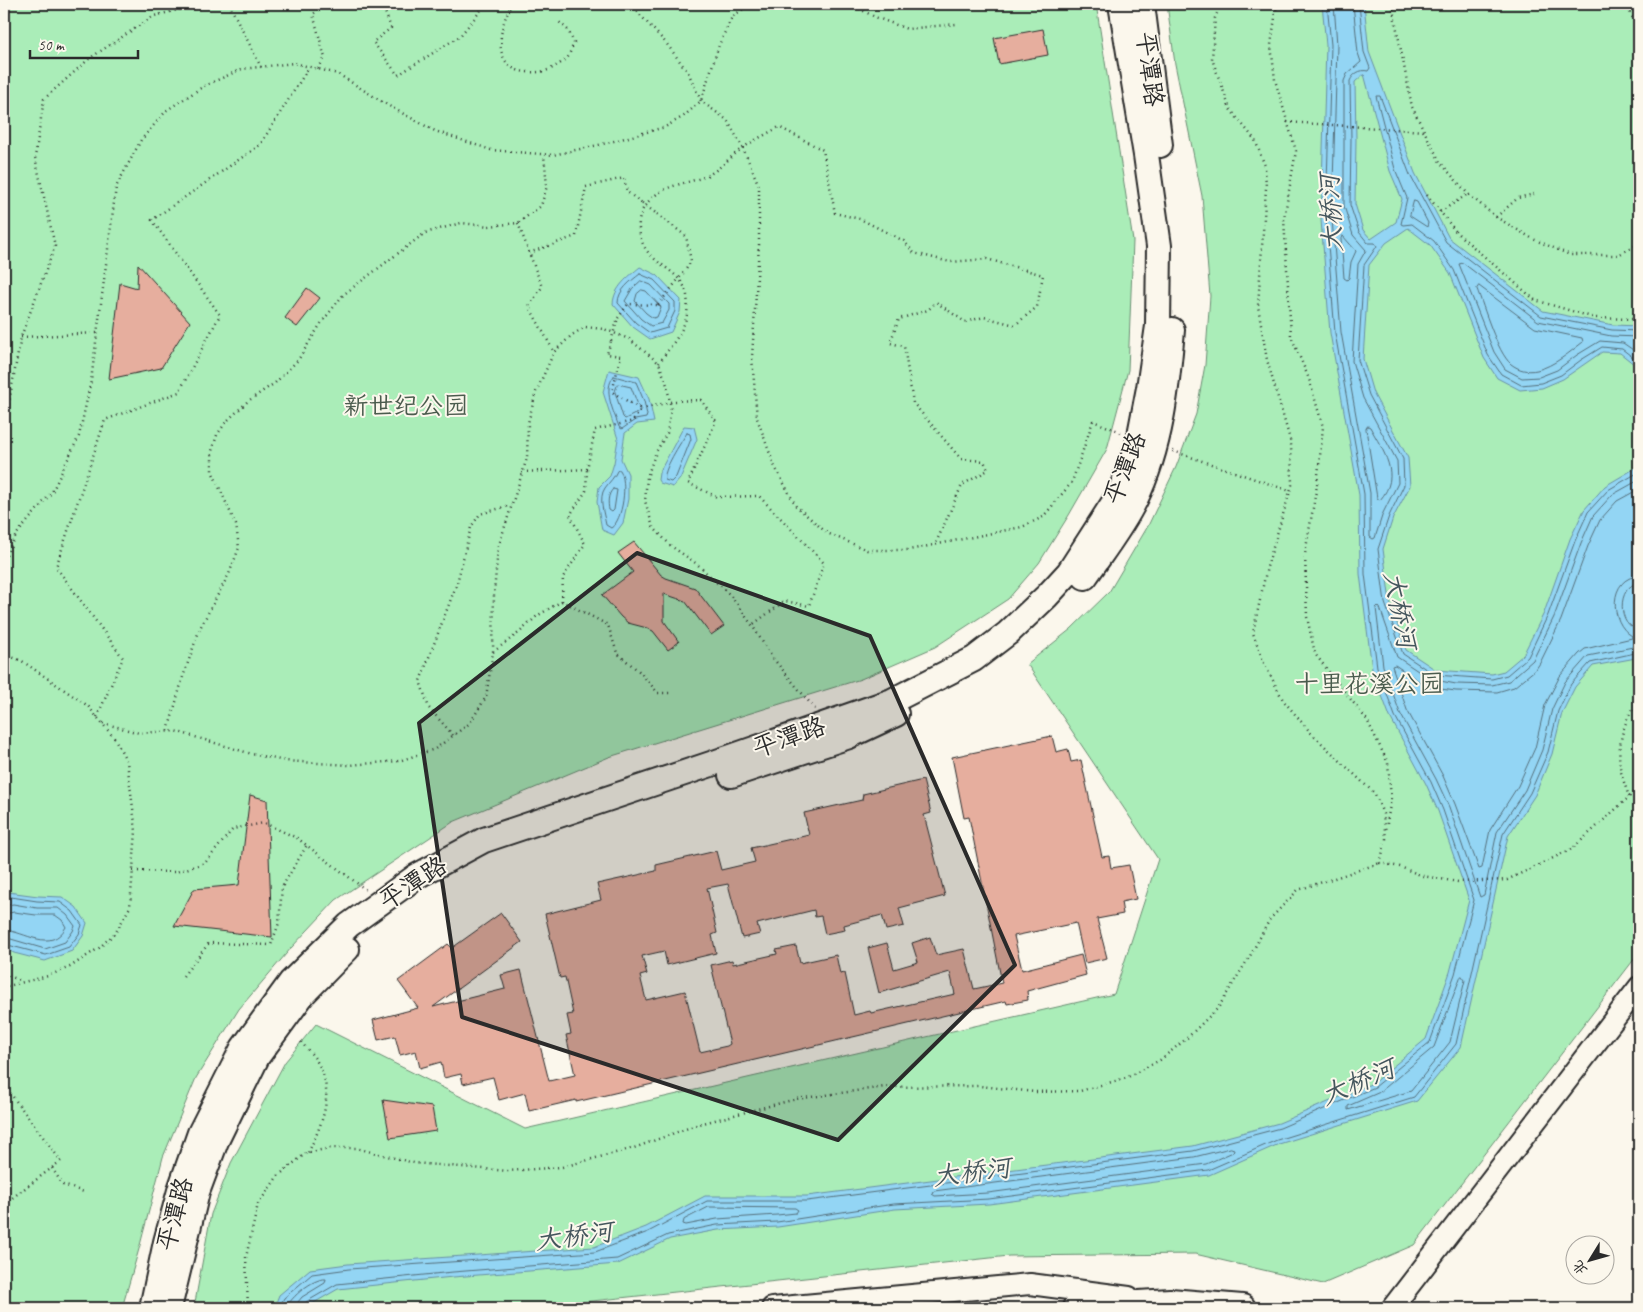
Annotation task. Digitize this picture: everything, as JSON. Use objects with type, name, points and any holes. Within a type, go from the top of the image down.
[{"type":"main road","name":"平潭路","points":[[169,1308],[198,1192],[216,1141],[257,1057],[303,994],[358,939],[426,888],[489,855],[849,736],[941,693],[983,670],[1019,643],[1060,607],[1081,582],[1135,501],[1147,442],[1149,388],[1158,326],[1159,246],[1121,4]]},
{"type":"main road","name":"平潭路","points":[[152,1308],[166,1242],[200,1133],[243,1048],[290,982],[349,925],[417,876],[484,840],[892,701],[974,659],[1008,633],[1068,572],[1120,493],[1147,442],[1167,392],[1172,328],[1174,251],[1142,4]]},
{"type":"main road","points":[[1076,1308],[1170,1302],[1242,1308]]},
{"type":"street","points":[[1392,1308],[1639,987]]},
{"type":"street","points":[[772,1308],[1030,1284],[1203,1308]]},
{"type":"path","points":[[4,429],[21,337],[55,246],[35,157],[44,99],[90,58],[154,16],[201,4]]},
{"type":"path","points":[[229,4],[260,67]]},
{"type":"path","points":[[318,69],[325,58],[313,14],[328,4]]},
{"type":"path","points":[[382,4],[391,28],[373,42],[398,76],[460,36],[486,4]]},
{"type":"path","points":[[512,4],[505,16],[500,42],[503,57],[517,71],[534,73],[550,70],[567,59],[574,43],[568,30],[559,22]]},
{"type":"path","points":[[630,4],[666,43],[688,72],[701,101],[727,120],[743,148],[759,186],[759,245],[752,357],[757,418],[774,465],[796,506],[827,533],[867,550],[909,550],[1022,527],[1044,517],[1072,482],[1093,422],[1290,491]]},
{"type":"path","points":[[4,560],[16,535],[52,492],[79,436],[91,381],[116,187],[141,140],[167,110],[204,86],[242,69],[294,63],[338,74],[389,106],[435,131],[492,150],[544,156],[553,155],[665,127],[684,116],[701,101],[719,45],[732,18],[750,4]]},
{"type":"path","points":[[850,4],[875,17],[907,29],[956,24]]},
{"type":"path","points":[[1221,4],[1215,18],[1212,58],[1230,109],[1255,140],[1265,166],[1266,188],[1258,306],[1267,360],[1291,443],[1292,485],[1266,568],[1253,633],[1263,661],[1283,700],[1311,733],[1375,794],[1383,814],[1386,834]]},
{"type":"path","points":[[1277,4],[1272,45],[1275,80],[1296,151],[1284,219],[1292,336],[1309,379],[1323,427],[1318,485],[1305,554],[1307,617],[1315,654],[1368,720],[1388,763],[1391,798],[1386,839],[1380,863]]},
{"type":"path","points":[[1392,4],[1412,108],[1440,162],[1468,194],[1496,217],[1533,239],[1570,255],[1618,256],[1638,245],[1639,260]]},
{"type":"path","points":[[1624,4],[1639,28]]},
{"type":"path","points":[[97,717],[123,658],[56,566],[105,420],[179,392],[220,316],[152,220],[260,145],[309,67]]},
{"type":"path","points":[[1287,122],[1424,131]]},
{"type":"path","points":[[659,363],[685,323],[687,297],[685,288],[678,278],[647,252],[640,238],[638,221],[642,209],[649,200],[663,190],[675,184],[701,178],[712,173],[743,148],[779,127],[823,150],[835,213],[860,219],[895,237],[904,242],[914,254],[950,262],[987,259],[1043,275],[1037,306],[1015,325],[984,317],[965,322],[936,302],[928,310],[899,319],[890,343],[904,346],[913,403],[961,459],[984,461],[988,470],[962,485],[935,545]]},
{"type":"path","points":[[168,731],[200,628],[229,574],[239,548],[236,525],[212,471],[212,451],[217,435],[226,422],[248,402],[275,383],[298,360],[322,322],[343,295],[425,233],[462,223],[489,226],[518,223],[541,206],[547,186],[544,156]]},
{"type":"path","points":[[529,253],[576,236],[586,187],[624,178],[627,192],[686,236],[691,261],[685,271],[658,305],[628,304],[618,318],[607,354],[621,356],[612,392],[641,410]]},
{"type":"path","points":[[1440,212],[1468,194]]},
{"type":"path","points":[[1496,217],[1518,198],[1534,194]]},
{"type":"path","points":[[1427,195],[1457,233],[1535,300],[1595,318],[1633,319],[1639,317]]},
{"type":"path","points":[[518,223],[542,287],[528,306],[554,352]]},
{"type":"path","points":[[103,723],[139,733],[175,731],[252,754],[285,761],[349,765],[399,761],[435,749],[470,723],[486,697],[493,652],[494,593],[498,548],[527,458],[528,423],[536,392],[554,352],[572,335],[585,327],[604,329],[629,339],[659,363],[671,408],[667,433],[656,452],[647,477],[645,500],[653,527],[671,546],[697,564],[730,596],[752,625],[772,657],[827,724]]},
{"type":"path","points":[[21,337],[97,333]]},
{"type":"path","points":[[562,602],[562,577],[586,544],[570,515],[586,491],[587,469],[595,430],[633,421],[641,410],[670,402],[701,400],[716,421],[688,483],[717,497],[759,496],[824,562],[809,606],[784,601],[752,625]]},
{"type":"path","points":[[522,472],[587,469]]},
{"type":"path","points":[[453,735],[429,708],[420,681],[458,583],[471,527],[480,514],[511,505]]},
{"type":"path","points":[[493,652],[520,632],[537,616],[562,602]]},
{"type":"path","points":[[562,602],[608,626],[617,653],[640,672],[658,693],[672,693]]},
{"type":"path","points":[[4,654],[22,662],[88,706],[115,739],[127,762],[136,831],[130,906],[116,932],[99,948],[70,967],[48,976],[4,987]]},
{"type":"path","points":[[1629,797],[1620,766],[1623,729],[1633,708],[1639,703]]},
{"type":"path","points":[[248,1308],[246,1257],[258,1204],[278,1176],[308,1153],[331,1148],[356,1148],[424,1164],[508,1170],[562,1167],[634,1148],[699,1124],[796,1099],[885,1087],[980,1086],[1035,1092],[1080,1091],[1126,1078],[1160,1060],[1186,1038],[1218,1008],[1270,919],[1298,890],[1380,863],[1400,867],[1422,876],[1458,882],[1507,880],[1572,849],[1639,788]]},
{"type":"path","points":[[134,871],[176,872],[205,863],[233,829],[264,824],[297,838],[381,902]]},
{"type":"path","points":[[183,976],[209,944],[271,945],[279,923],[282,887],[307,846]]},
{"type":"path","points":[[4,974],[24,982]]},
{"type":"path","points":[[301,1042],[316,1060],[326,1084],[327,1106],[321,1126],[308,1153]]},
{"type":"path","points":[[4,1085],[61,1161],[4,1204]]},
{"type":"path","points":[[52,1168],[63,1185],[84,1192]]},
{"type":"highlighted area","points":[[637,553],[870,636],[1015,965],[838,1140],[462,1017],[419,723]]},
{"type":"green space","name":"新世纪公园","points":[[4,4],[1096,4],[1133,241],[1128,370],[1107,449],[1039,563],[1008,599],[935,647],[861,679],[609,757],[453,822],[336,900],[292,947],[239,1009],[196,1078],[163,1157],[122,1308],[4,1308]]},
{"type":"green space","name":"十里花溪公园","points":[[1167,4],[1639,4],[1639,953],[1414,1245],[1323,1284],[1195,1254],[1009,1256],[527,1308],[194,1308],[211,1214],[231,1163],[285,1062],[316,1024],[525,1129],[1114,994],[1158,859],[1027,664],[1071,629],[1109,592],[1148,526],[1176,467],[1196,414],[1205,365],[1210,296],[1202,196],[1175,64]]},
{"type":"water","name":"大桥河","points":[[1322,4],[1364,4],[1369,52],[1415,173],[1449,238],[1543,311],[1613,325],[1639,326],[1639,368],[1620,353],[1602,352],[1563,379],[1542,388],[1520,390],[1497,378],[1484,358],[1450,273],[1430,245],[1408,228],[1386,243],[1369,265],[1363,359],[1373,393],[1408,458],[1410,486],[1393,518],[1383,549],[1390,602],[1406,650],[1436,670],[1492,674],[1504,671],[1523,655],[1544,613],[1570,539],[1584,510],[1605,486],[1639,466],[1639,591],[1633,603],[1639,620],[1639,659],[1593,666],[1575,687],[1562,713],[1552,754],[1535,795],[1508,836],[1461,1047],[1417,1101],[1279,1144],[1209,1175],[989,1204],[895,1209],[778,1227],[718,1230],[670,1239],[618,1264],[453,1277],[338,1289],[305,1308],[274,1308],[279,1295],[310,1269],[348,1264],[594,1247],[646,1227],[705,1196],[807,1196],[1193,1146],[1279,1123],[1373,1083],[1426,1039],[1450,972],[1469,900],[1438,811],[1426,784],[1390,717],[1372,669],[1360,574],[1359,495],[1330,333],[1321,220],[1326,45]],"holes":[[[1364,74],[1390,171],[1402,199],[1396,222],[1371,239],[1363,230],[1355,204],[1355,82]]]},
{"type":"water","points":[[640,267],[657,275],[681,300],[680,312],[671,332],[650,339],[633,327],[613,304],[619,287]]},
{"type":"water","points":[[609,370],[639,377],[649,399],[654,422],[637,424],[625,433],[621,459],[628,474],[628,499],[623,523],[614,535],[602,530],[597,502],[599,487],[610,476],[618,439],[603,392]]},
{"type":"water","points":[[684,426],[694,427],[697,439],[680,479],[673,487],[660,483],[658,480],[659,473]]},
{"type":"water","points":[[8,892],[62,897],[76,907],[87,923],[83,936],[72,951],[45,961],[14,953],[4,948],[4,897]]},
{"type":"building","points":[[1043,29],[1048,55],[999,64],[994,38]]},
{"type":"building","points":[[138,264],[190,322],[161,368],[109,379],[120,283],[137,288]]},
{"type":"building","points":[[307,288],[320,298],[297,327],[285,318]]},
{"type":"building","points":[[634,542],[661,575],[695,588],[724,626],[711,635],[685,601],[664,594],[664,621],[679,642],[668,650],[653,631],[628,623],[621,617],[602,595],[633,572],[618,553]]},
{"type":"building","points":[[1052,736],[1056,752],[1068,749],[1071,762],[1081,760],[1102,857],[1109,856],[1111,868],[1129,865],[1136,899],[1121,902],[1123,914],[1097,919],[1107,958],[1085,963],[1076,923],[1014,936],[1022,970],[1081,955],[1086,975],[1027,991],[1028,1000],[1007,1004],[1006,1001],[576,1102],[576,1100],[529,1111],[525,1093],[499,1100],[493,1077],[463,1084],[461,1074],[444,1078],[441,1062],[420,1068],[416,1051],[400,1055],[395,1036],[378,1040],[373,1020],[418,1008],[398,981],[448,944],[452,948],[501,913],[522,942],[433,1007],[505,989],[501,975],[521,970],[549,1081],[575,1075],[566,1035],[571,1034],[567,1015],[573,1014],[565,977],[560,978],[545,914],[601,900],[597,884],[656,871],[656,865],[716,851],[721,870],[755,862],[751,848],[809,835],[804,813],[862,800],[863,794],[923,780],[931,813],[924,815],[945,896],[899,908],[904,926],[886,930],[882,915],[844,925],[845,930],[825,934],[821,916],[815,917],[814,910],[757,924],[760,934],[742,938],[728,884],[707,888],[717,933],[712,935],[716,953],[667,965],[664,951],[642,956],[647,974],[640,976],[646,1000],[685,991],[700,1052],[730,1044],[711,965],[732,960],[733,964],[777,954],[776,950],[796,946],[800,963],[836,955],[840,974],[845,973],[854,1015],[870,1011],[871,1013],[955,994],[950,972],[879,993],[868,948],[887,943],[894,969],[918,962],[912,943],[930,937],[936,955],[964,949],[974,989],[1002,983],[969,817],[964,818],[952,757]]},
{"type":"building","points":[[250,795],[267,800],[272,937],[174,926],[194,889],[239,885]]},
{"type":"building","points":[[383,1100],[432,1107],[436,1131],[390,1138]]}]
